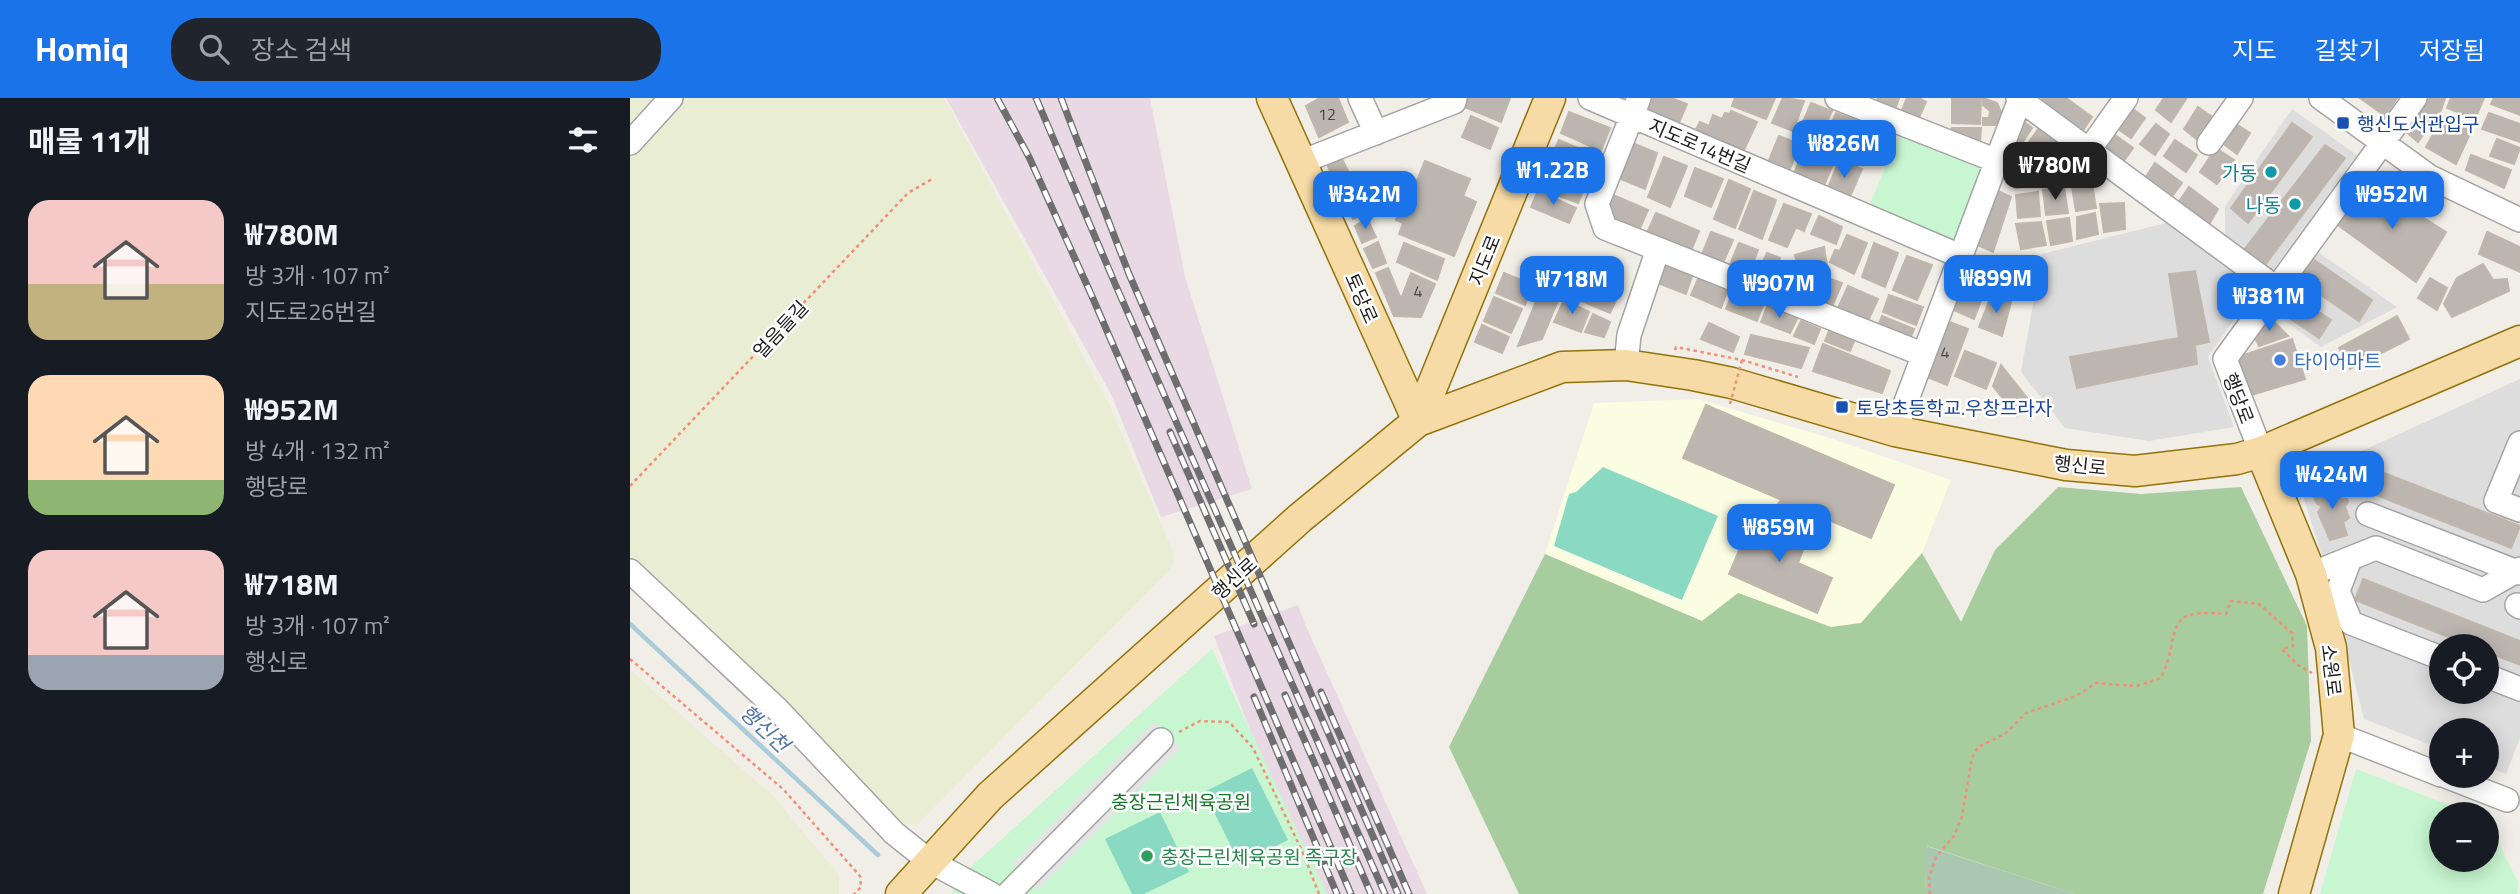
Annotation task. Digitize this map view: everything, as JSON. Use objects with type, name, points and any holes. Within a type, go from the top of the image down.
[{"type":"main road","name":"토당로","points":[[1272,98],[1418,421]]},
{"type":"main road","name":"지도로","points":[[1418,421],[1550,98]]},
{"type":"main road","name":"행신로","points":[[901,894],[1000,787],[1300,518],[1418,421],[1562,367],[1626,365],[1732,383],[1895,431],[2066,465],[2135,471],[2228,460],[2261,452],[2520,341]]},
{"type":"main road","name":"소원로","points":[[2261,452],[2312,574],[2331,648],[2339,735],[2294,894]]},
{"type":"street","points":[[630,144],[671,98]]},
{"type":"street","points":[[1360,98],[1376,133]]},
{"type":"street","points":[[1301,162],[1454,102],[1455,98]]},
{"type":"street","name":"지도로14번길","points":[[1590,98],[1636,107],[1960,256]]},
{"type":"street","points":[[1837,98],[1997,161]]},
{"type":"street","points":[[2089,150],[2126,98]]},
{"type":"street","points":[[2209,142],[2241,98]]},
{"type":"street","points":[[2321,98],[2430,177],[2520,220]]},
{"type":"street","name":"행당로","points":[[2261,452],[2225,359],[2415,98]]},
{"type":"street","points":[[1895,431],[2019,99],[2276,288]]},
{"type":"street","name":"지도로14번길","points":[[1636,107],[1597,204],[1605,228],[1922,354]]},
{"type":"street","points":[[1626,365],[1629,335],[1658,249]]},
{"type":"street","points":[[2520,443],[2496,501],[2520,510]]},
{"type":"street","points":[[2368,514],[2519,571]]},
{"type":"street","points":[[2312,574],[2376,548],[2483,590],[2519,571]]},
{"type":"street","points":[[2350,559],[2338,591],[2351,623],[2429,653]]},
{"type":"street","points":[[630,571],[777,709],[894,833],[929,861],[991,894]]},
{"type":"street","points":[[2499,681],[2520,689]]},
{"type":"street","points":[[2339,735],[2429,770]]},
{"type":"street","points":[[1008,894],[1161,740]]},
{"type":"street","points":[[2476,788],[2507,800]]},
{"type":"path","name":"얼음들길","points":[[630,486],[908,193],[934,178]]},
{"type":"path","points":[[1730,404],[1742,360]]},
{"type":"path","points":[[1930,894],[1929,877],[1936,857],[1954,836],[1962,816],[1972,758],[1978,747],[2005,734],[2026,713],[2076,696],[2096,683],[2136,687],[2161,678],[2171,656],[2176,625],[2185,616],[2198,612],[2226,614],[2231,601],[2259,604],[2292,633],[2293,646],[2282,649],[2298,665],[2318,677]]},
{"type":"path","points":[[630,659],[783,789],[860,877],[860,887],[854,894]]},
{"type":"path","points":[[1161,740],[1200,722],[1229,722],[1253,748],[1303,853],[1319,894]]},
{"type":"shaded area","points":[[630,98],[944,98],[1109,404],[1171,547],[1174,561],[1170,569],[917,825],[903,823],[783,703],[630,559]]},
{"type":"shaded area","points":[[946,98],[1150,98],[1185,277],[1252,489],[1161,517],[1111,394]]},
{"type":"shaded area","points":[[2292,109],[2357,155],[2270,274],[2225,242],[2225,206]]},
{"type":"shaded area","points":[[2166,223],[2256,288],[2208,357],[2234,427],[2149,441],[2065,428],[2021,372],[2042,254]]},
{"type":"shaded area","points":[[2312,248],[2397,307],[2321,347],[2268,309]]},
{"type":"shaded area","points":[[2520,379],[2520,738],[2506,774],[2499,771],[2499,718],[2429,718],[2429,744],[2364,719],[2326,569],[2298,480]]},
{"type":"shaded area","points":[[1698,399],[1833,439],[1951,480],[1922,553],[1861,623],[1831,627],[1738,593],[1702,621],[1545,554],[1594,403]]},
{"type":"shaded area","points":[[1298,605],[1427,894],[1318,894],[1214,636]]},
{"type":"shaded area","points":[[630,670],[773,796],[839,875],[839,894],[630,894]]},
{"type":"shaded area","points":[[1154,722],[1181,748],[1038,890],[1012,864]]},
{"type":"shaded area","points":[[1926,846],[2075,894],[1925,894]]},
{"type":"green space","points":[[1901,131],[1987,167],[1955,242],[1869,206]]},
{"type":"green space","points":[[1603,467],[1718,516],[1682,600],[1554,546],[1569,494],[1576,492]]},
{"type":"green space","points":[[2058,487],[2141,494],[2241,487],[2307,626],[2311,741],[2263,894],[2075,894],[1927,846],[1925,894],[1519,894],[1449,747],[1545,554],[1702,621],[1738,593],[1831,627],[1861,623],[1922,553],[1961,622],[1995,550]]},
{"type":"green space","name":"충장근린체육공원","points":[[1212,649],[1327,894],[954,894],[952,891],[972,866]]},
{"type":"green space","points":[[1252,768],[1288,840],[1240,864],[1204,792]]},
{"type":"green space","points":[[2356,769],[2441,802],[2429,802],[2429,872],[2499,872],[2499,844],[2518,882],[2517,894],[2320,894]]},
{"type":"green space","name":"충장근린체육공원 족구장","points":[[1160,812],[1189,872],[1144,894],[1132,894],[1105,839]]},
{"type":"building","points":[[1320,98],[1338,98],[1348,122],[1319,137],[1306,106]]},
{"type":"building","points":[[1465,98],[1510,98],[1501,122],[1462,106]]},
{"type":"building","points":[[1648,98],[1671,98],[1687,104],[1677,127],[1641,113]]},
{"type":"building","points":[[1735,98],[1775,98],[1766,119],[1732,106]]},
{"type":"building","points":[[1783,98],[1804,101],[1793,131],[1772,123]]},
{"type":"building","points":[[1878,98],[1899,98],[1894,113],[1875,106]]},
{"type":"building","points":[[1907,98],[1919,98],[1926,102],[1917,122],[1900,115]]},
{"type":"building","points":[[1952,98],[1981,98],[1980,124],[1952,123]]},
{"type":"building","points":[[1983,98],[1997,103],[2002,114],[1995,125],[1983,125],[1983,118],[1989,118],[1990,111],[1983,105]]},
{"type":"building","points":[[2043,98],[2066,98],[2092,117],[2081,133],[2040,103]]},
{"type":"building","points":[[2164,98],[2186,99],[2171,122],[2156,110]]},
{"type":"building","points":[[2360,98],[2397,98],[2385,116]]},
{"type":"building","points":[[2425,98],[2445,98],[2441,110],[2418,142],[2403,129]]},
{"type":"building","points":[[2451,98],[2484,98],[2475,119],[2447,108]]},
{"type":"building","points":[[2494,98],[2520,98],[2520,115],[2491,104]]},
{"type":"building","points":[[1811,103],[1832,111],[1818,140],[1799,132]]},
{"type":"building","points":[[2129,106],[2145,118],[2131,138],[2114,126]]},
{"type":"building","points":[[2198,107],[2215,119],[2199,141],[2184,129]]},
{"type":"building","points":[[1731,111],[1757,122],[1743,152],[1694,133],[1700,122],[1709,126],[1713,115],[1722,119],[1725,113],[1730,114]]},
{"type":"building","points":[[1569,112],[1610,128],[1601,151],[1561,133]]},
{"type":"building","points":[[1836,113],[1856,120],[1844,151],[1824,142]]},
{"type":"building","points":[[2489,113],[2520,124],[2520,142],[2482,129]]},
{"type":"building","points":[[1471,116],[1498,128],[1490,149],[1462,137]]},
{"type":"building","points":[[2443,116],[2473,127],[2456,164],[2426,147]]},
{"type":"building","points":[[2018,117],[2032,128],[2012,158],[2004,151]]},
{"type":"building","points":[[1860,122],[1880,129],[1867,160],[1848,153]]},
{"type":"building","points":[[2233,122],[2250,133],[2237,154],[2221,142]]},
{"type":"building","name":"가동","points":[[2292,123],[2312,137],[2248,223],[2231,208]]},
{"type":"building","points":[[2156,124],[2169,134],[2155,155],[2140,144]]},
{"type":"building","points":[[1952,128],[1981,128],[1980,142],[1951,137]]},
{"type":"building","points":[[2039,128],[2056,142],[2042,164],[2023,150]]},
{"type":"building","points":[[2111,132],[2133,148],[2121,165],[2100,147]]},
{"type":"building","points":[[1779,136],[1800,144],[1788,174],[1767,165]]},
{"type":"building","points":[[2497,139],[2520,148],[2514,164],[2490,156]]},
{"type":"building","points":[[1559,140],[1598,157],[1589,178],[1549,162]]},
{"type":"building","points":[[2175,140],[2197,155],[2186,172],[2164,156]]},
{"type":"building","points":[[1630,142],[1657,153],[1645,189],[1616,177]]},
{"type":"building","name":"나동","points":[[2325,145],[2345,158],[2265,265],[2244,250]]},
{"type":"building","points":[[1805,147],[1835,159],[1823,188],[1793,176]]},
{"type":"building","points":[[2216,148],[2234,160],[2217,184],[2200,172]]},
{"type":"building","points":[[2019,155],[2053,177],[2048,184],[2015,188],[2007,183],[2010,176],[2004,172]]},
{"type":"building","points":[[2471,155],[2511,170],[2504,188],[2466,170]]},
{"type":"building","points":[[1341,157],[1357,189],[1341,198],[1327,164]]},
{"type":"building","points":[[1664,157],[1687,166],[1670,207],[1648,197]]},
{"type":"building","points":[[1425,161],[1470,179],[1463,196],[1476,202],[1454,256],[1399,234],[1403,223],[1396,220],[1405,198],[1409,200]]},
{"type":"building","points":[[1839,161],[1862,169],[1849,199],[1827,190]]},
{"type":"building","points":[[2155,163],[2182,183],[2168,202],[2143,181]]},
{"type":"building","points":[[1547,166],[1587,183],[1578,203],[1538,188]]},
{"type":"building","points":[[1695,168],[1723,179],[1711,207],[1685,196]]},
{"type":"building","points":[[1729,180],[1750,189],[1735,228],[1714,219]]},
{"type":"building","points":[[2367,182],[2446,232],[2416,282],[2338,225]]},
{"type":"building","points":[[2092,184],[2096,208],[2076,211],[2072,187]]},
{"type":"building","points":[[2189,187],[2218,209],[2207,228],[2176,206]]},
{"type":"building","points":[[2064,188],[2068,213],[2046,215],[2043,190]]},
{"type":"building","points":[[1994,189],[2011,197],[1993,252],[1973,243]]},
{"type":"building","points":[[1538,191],[1576,208],[1569,223],[1531,207]]},
{"type":"building","points":[[1754,191],[1776,200],[1762,239],[1739,229]]},
{"type":"building","points":[[2038,192],[2040,216],[2018,218],[2016,195]]},
{"type":"building","points":[[1611,194],[1648,210],[1639,230],[1604,215]]},
{"type":"building","points":[[1358,196],[1367,212],[1353,219],[1345,204]]},
{"type":"building","points":[[2124,203],[2125,229],[2104,232],[2100,204]]},
{"type":"building","points":[[1784,204],[1811,214],[1804,231],[1796,227],[1787,247],[1769,240]]},
{"type":"building","points":[[1656,213],[1699,231],[1691,251],[1647,233]]},
{"type":"building","points":[[2095,213],[2098,234],[2077,239],[2077,217]]},
{"type":"building","points":[[1819,216],[1842,227],[1836,244],[1811,234]]},
{"type":"building","points":[[2069,218],[2072,241],[2051,245],[2047,221]]},
{"type":"building","points":[[1367,219],[1376,237],[1362,243],[1355,226]]},
{"type":"building","points":[[2041,222],[2046,245],[2021,249],[2016,224]]},
{"type":"building","points":[[1711,232],[1733,240],[1722,265],[1701,257]]},
{"type":"building","points":[[2487,232],[2520,247],[2520,272],[2479,254]]},
{"type":"building","points":[[1847,235],[1867,243],[1854,274],[1830,262],[1835,250],[1840,251]]},
{"type":"building","points":[[1378,242],[1386,263],[1373,268],[1364,249]]},
{"type":"building","points":[[1404,243],[1444,259],[1437,280],[1397,262]]},
{"type":"building","points":[[1739,243],[1758,250],[1748,275],[1729,267]]},
{"type":"building","points":[[1874,243],[1898,253],[1885,287],[1862,277]]},
{"type":"building","points":[[1824,247],[1827,266],[1799,272],[1795,255]]},
{"type":"building","points":[[1767,253],[1780,258],[1776,268],[1782,270],[1779,276],[1786,279],[1781,290],[1755,279]]},
{"type":"building","points":[[1907,256],[1932,265],[1917,300],[1893,290]]},
{"type":"building","points":[[2310,257],[2372,300],[2359,321],[2296,278]]},
{"type":"building","points":[[1662,264],[1692,276],[1686,294],[1655,282]]},
{"type":"building","points":[[2483,264],[2493,280],[2507,279],[2509,291],[2452,317],[2444,304],[2457,278]]},
{"type":"building","points":[[1388,268],[1401,299],[1411,273],[1435,284],[1421,317],[1394,316],[1376,273]]},
{"type":"building","points":[[2195,271],[2209,342],[2195,345],[2197,364],[2077,388],[2070,357],[2179,338],[2169,274]]},
{"type":"building","points":[[1504,273],[1533,285],[1525,305],[1496,293]]},
{"type":"building","points":[[1798,276],[1815,283],[1807,300],[1791,294]]},
{"type":"building","points":[[1825,277],[1842,283],[1832,307],[1815,301]]},
{"type":"building","points":[[2430,278],[2447,288],[2437,310],[2418,298]]},
{"type":"building","points":[[1698,279],[1727,291],[1721,308],[1691,295]]},
{"type":"building","points":[[1961,280],[1985,290],[1974,319],[1949,308]]},
{"type":"building","points":[[1591,286],[1617,298],[1610,313],[1584,302]]},
{"type":"building","points":[[1848,286],[1878,299],[1868,321],[1838,308]]},
{"type":"building","points":[[1541,289],[1559,298],[1542,339],[1518,346]]},
{"type":"building","points":[[2288,291],[2331,320],[2319,338],[2276,309]]},
{"type":"building","points":[[1733,292],[1763,305],[1757,321],[1726,309]]},
{"type":"building","points":[[1992,294],[2011,302],[2002,336],[1979,327]]},
{"type":"building","points":[[1889,295],[1923,307],[1916,325],[1883,312]]},
{"type":"building","points":[[1494,297],[1522,309],[1511,333],[1484,321]]},
{"type":"building","points":[[1564,300],[1589,312],[1581,332],[1554,322]]},
{"type":"building","points":[[1767,307],[1797,319],[1790,333],[1761,322]]},
{"type":"building","points":[[1593,314],[1610,322],[1604,337],[1585,332]]},
{"type":"building","points":[[1882,316],[1914,329],[1909,342],[1877,328]]},
{"type":"building","points":[[2268,316],[2288,336],[2259,346],[2254,335]]},
{"type":"building","points":[[2397,316],[2409,339],[2350,369],[2339,348]]},
{"type":"building","points":[[1944,320],[1968,329],[1947,385],[1922,375]]},
{"type":"building","points":[[1801,321],[1820,329],[1814,344],[1794,336]]},
{"type":"building","points":[[1709,323],[1739,337],[1733,352],[1701,339]]},
{"type":"building","points":[[1482,325],[1509,337],[1502,353],[1475,342]]},
{"type":"building","points":[[1829,331],[1854,341],[1850,351],[1825,341]]},
{"type":"building","points":[[1751,335],[1809,348],[1801,368],[1745,354]]},
{"type":"building","points":[[2292,339],[2305,379],[2248,396],[2238,357]]},
{"type":"building","points":[[1823,344],[1890,371],[1882,393],[1813,371]]},
{"type":"building","points":[[1965,351],[1996,363],[1986,389],[1955,376]]},
{"type":"building","points":[[2001,365],[2031,403],[2017,416],[1993,386]]},
{"type":"building","points":[[1706,405],[1894,485],[1871,538],[1683,458]]},
{"type":"building","points":[[2384,473],[2520,526],[2511,548],[2376,495]]},
{"type":"building","points":[[2333,483],[2339,498],[2347,499],[2345,507],[2349,518],[2343,522],[2347,535],[2330,540],[2318,512],[2322,506],[2317,504],[2312,493]]},
{"type":"building","points":[[1781,500],[1792,505],[1787,514],[1788,521],[1783,525],[1777,539],[1803,550],[1798,563],[1832,578],[1817,613],[1729,574],[1753,518],[1765,523],[1763,527],[1768,529],[1771,514]]},
{"type":"building","points":[[2363,579],[2520,641],[2520,665],[2499,657],[2499,634],[2441,634],[2355,600]]},
{"type":"waterway","name":"행신천","points":[[630,624],[878,855]]},
{"type":"railway","points":[[997,98],[1029,157],[1091,294],[1351,894]]},
{"type":"railway","points":[[1036,98],[1116,286],[1385,894]]},
{"type":"railway","points":[[1061,98],[1129,274],[1398,894]]},
{"type":"railway","points":[[1170,432],[1254,624]]},
{"type":"railway","points":[[1321,692],[1409,894]]},
{"type":"railway","points":[[1285,695],[1371,894]]},
{"type":"railway","points":[[1254,697],[1337,894]]},
{"type":"place","name":"행신도서관입구","points":[[2343,123]]},
{"type":"place","name":"가동","points":[[2271,172]]},
{"type":"place","name":"나동","points":[[2295,204]]},
{"type":"place","name":"타이어마트","points":[[2280,360]]},
{"type":"place","name":"토당초등학교.우창프라자","points":[[1842,407]]},
{"type":"place","name":"충장근린체육공원 족구장","points":[[1147,856]]}]
